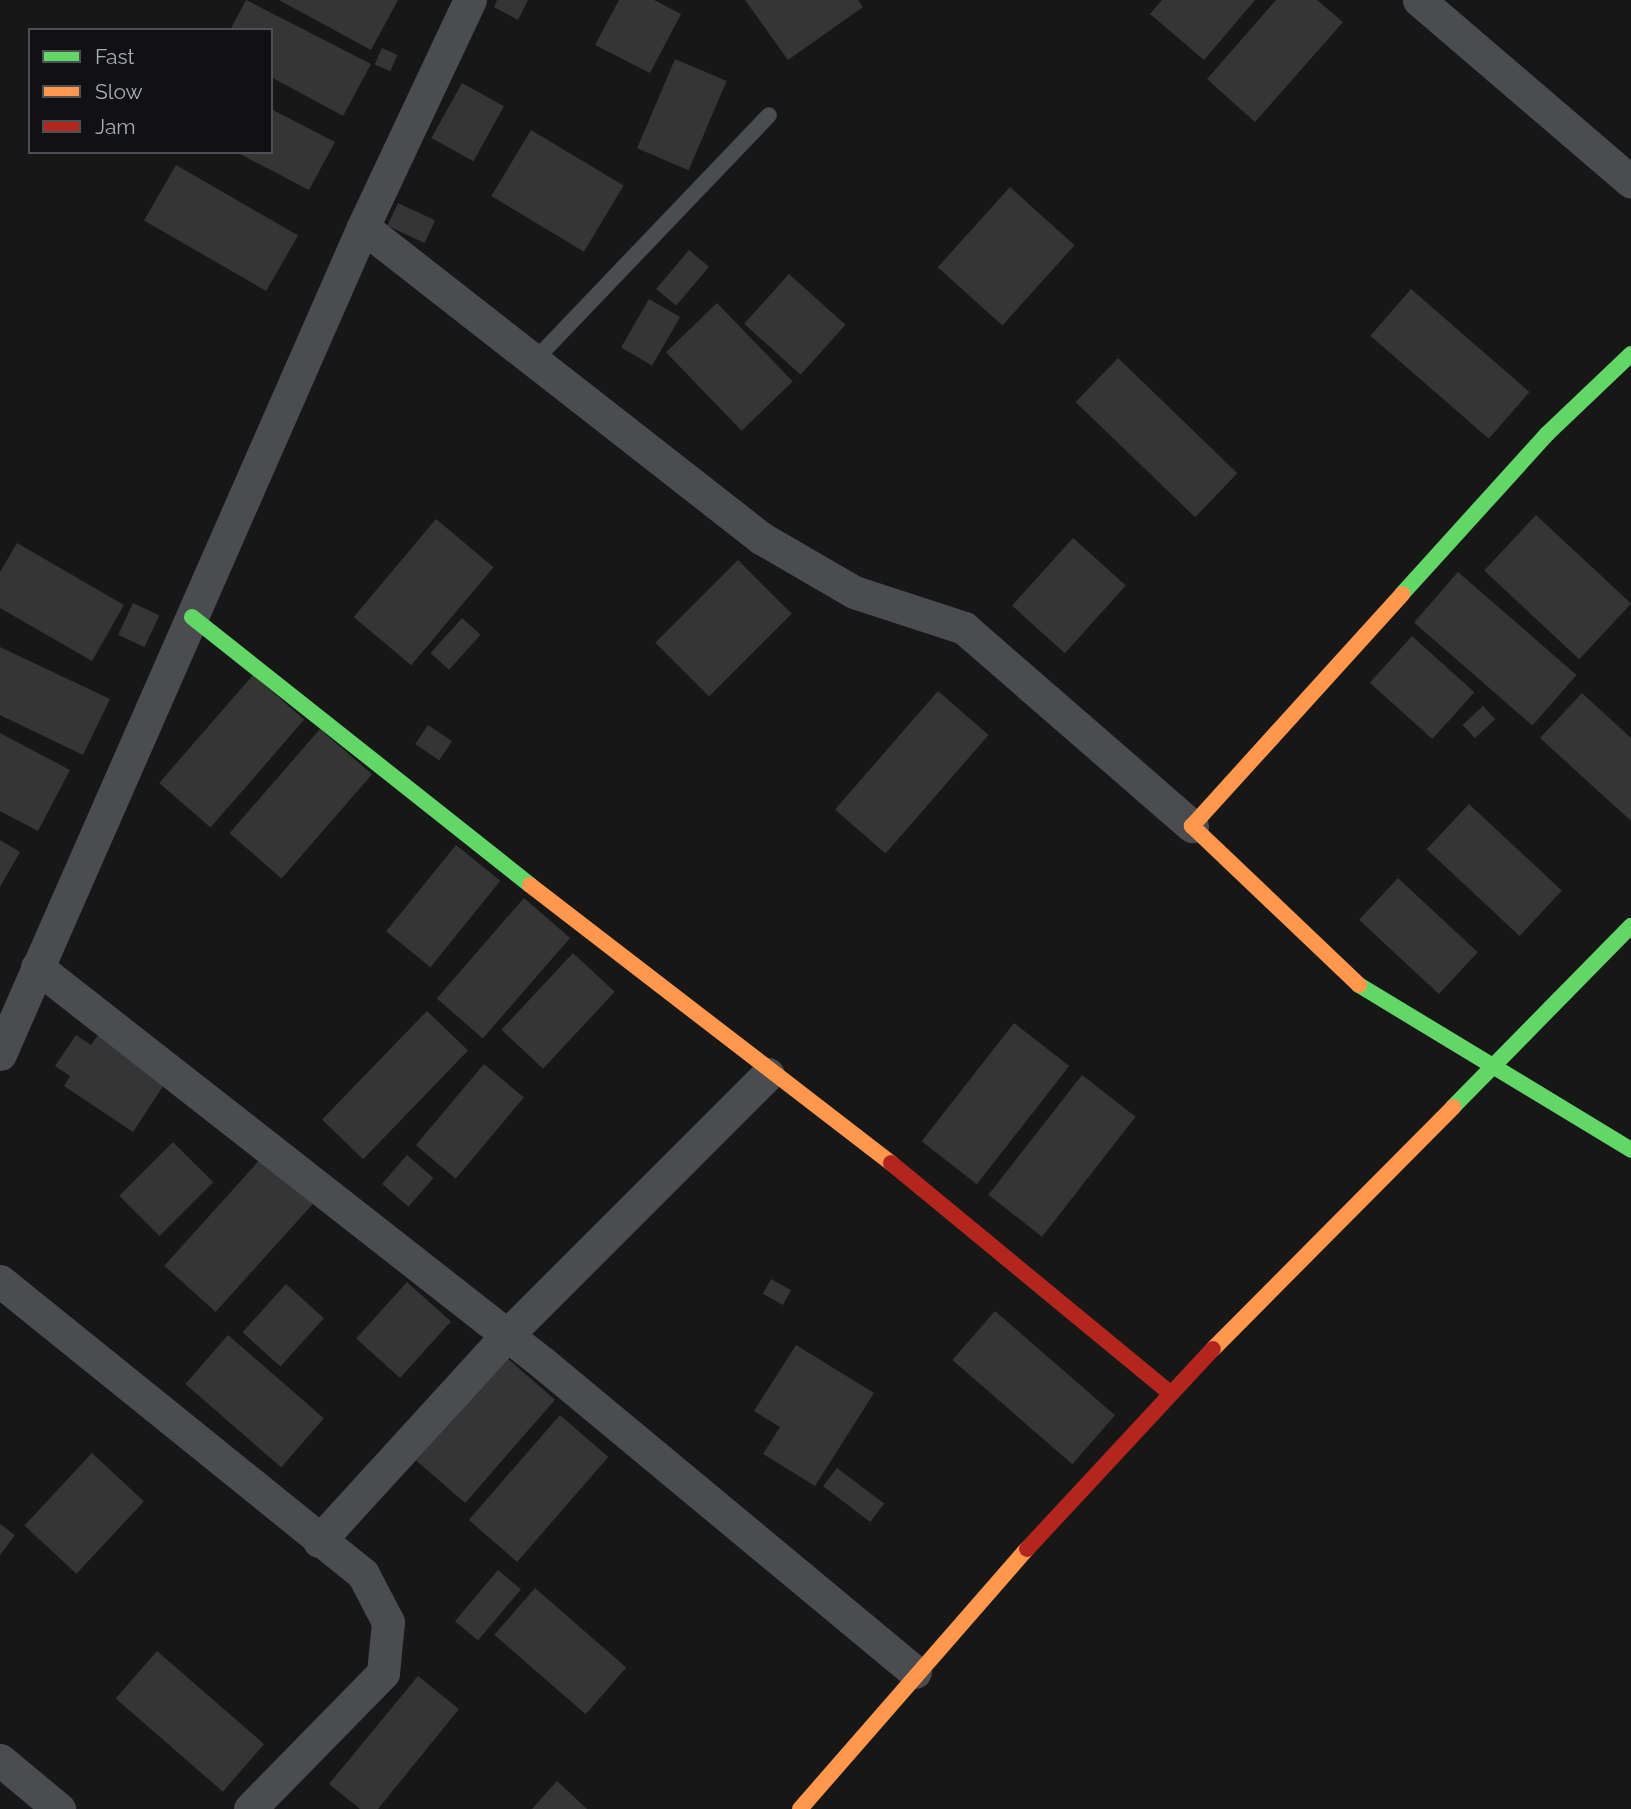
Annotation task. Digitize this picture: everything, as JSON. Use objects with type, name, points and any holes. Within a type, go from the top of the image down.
[{"type":"street","points":[[0,1054],[363,227],[470,0]]},
{"type":"street","points":[[1419,0],[1631,182]]},
{"type":"street","points":[[363,227],[761,538],[854,592],[964,628],[1192,826],[1362,988],[1486,1067],[1631,1150]]},
{"type":"street","points":[[1192,826],[1547,433],[1631,354]]},
{"type":"street","points":[[192,617],[768,1074],[886,1159],[1170,1392]]},
{"type":"street","points":[[800,1809],[915,1672],[1170,1392],[1486,1067],[1631,926]]},
{"type":"street","points":[[37,967],[507,1335],[915,1672]]},
{"type":"street","points":[[319,1541],[507,1335],[768,1074]]},
{"type":"street","points":[[0,1281],[363,1574],[388,1622],[383,1673],[250,1809]]},
{"type":"street","points":[[0,1760],[59,1809]]},
{"type":"lane","points":[[534,361],[769,115]]},
{"type":"building","points":[[246,0],[371,64],[343,116],[273,78],[273,28],[231,28]]},
{"type":"building","points":[[279,0],[398,0],[371,50]]},
{"type":"building","points":[[497,0],[528,0],[518,20],[494,7]]},
{"type":"building","points":[[619,0],[654,0],[681,14],[650,73],[595,45]]},
{"type":"building","points":[[745,0],[858,0],[863,7],[788,60]]},
{"type":"building","points":[[1162,0],[1255,0],[1204,60],[1150,14]]},
{"type":"building","points":[[1276,0],[1317,0],[1343,22],[1255,122],[1207,79]]},
{"type":"building","points":[[382,48],[398,55],[390,71],[375,64]]},
{"type":"building","points":[[675,59],[727,81],[689,170],[637,148]]},
{"type":"building","points":[[462,83],[504,106],[473,161],[431,138]]},
{"type":"building","points":[[273,110],[335,142],[309,190],[240,154],[273,154]]},
{"type":"building","points":[[531,130],[624,186],[584,252],[491,196]]},
{"type":"building","points":[[176,165],[298,235],[266,291],[144,220]]},
{"type":"building","points":[[1010,187],[1075,245],[1002,325],[938,267]]},
{"type":"building","points":[[398,203],[435,220],[425,243],[387,226]]},
{"type":"building","points":[[689,250],[709,267],[676,306],[656,289]]},
{"type":"building","points":[[789,274],[845,325],[801,375],[744,324]]},
{"type":"building","points":[[1411,289],[1529,392],[1489,439],[1370,336]]},
{"type":"building","points":[[649,299],[680,317],[652,365],[621,347]]},
{"type":"building","points":[[717,303],[793,381],[742,431],[666,352]]},
{"type":"building","points":[[1118,358],[1237,473],[1195,517],[1076,402]]},
{"type":"building","points":[[1536,515],[1631,604],[1579,659],[1484,571]]},
{"type":"building","points":[[436,519],[493,567],[411,665],[354,617]]},
{"type":"building","points":[[1073,538],[1126,586],[1065,653],[1012,606]]},
{"type":"building","points":[[17,543],[124,605],[92,661],[0,608],[0,572]]},
{"type":"building","points":[[738,560],[792,614],[709,696],[655,643]]},
{"type":"building","points":[[1458,572],[1576,675],[1533,726],[1414,623]]},
{"type":"building","points":[[133,603],[159,615],[144,647],[118,635]]},
{"type":"building","points":[[462,618],[481,635],[449,670],[431,653]]},
{"type":"building","points":[[1412,636],[1474,692],[1432,739],[1370,683]]},
{"type":"building","points":[[0,647],[110,699],[83,755],[0,715]]},
{"type":"building","points":[[253,675],[304,720],[211,828],[159,783]]},
{"type":"building","points":[[938,691],[989,735],[886,853],[835,809]]},
{"type":"building","points":[[1582,693],[1631,738],[1631,821],[1540,738]]},
{"type":"building","points":[[1483,706],[1495,719],[1475,738],[1463,725]]},
{"type":"building","points":[[428,725],[452,741],[439,760],[415,744]]},
{"type":"building","points":[[320,729],[372,774],[282,878],[229,833]]},
{"type":"building","points":[[0,733],[70,770],[38,831],[0,811]]},
{"type":"building","points":[[1469,804],[1562,891],[1520,936],[1427,849]]},
{"type":"building","points":[[0,840],[20,852],[0,887]]},
{"type":"building","points":[[456,845],[500,881],[430,967],[386,931]]},
{"type":"building","points":[[1398,878],[1478,952],[1439,994],[1359,920]]},
{"type":"building","points":[[524,898],[570,938],[483,1038],[437,998]]},
{"type":"building","points":[[573,953],[615,992],[543,1069],[501,1030]]},
{"type":"building","points":[[427,1011],[468,1051],[363,1159],[322,1120]]},
{"type":"building","points":[[1014,1023],[1069,1066],[977,1184],[922,1141]]},
{"type":"building","points":[[104,1026],[173,1071],[133,1132],[64,1086],[70,1076],[55,1066],[76,1035],[91,1045]]},
{"type":"building","points":[[484,1064],[524,1097],[456,1179],[416,1145]]},
{"type":"building","points":[[1082,1075],[1136,1117],[1042,1237],[988,1195]]},
{"type":"building","points":[[173,1142],[213,1182],[160,1236],[119,1196]]},
{"type":"building","points":[[264,1155],[315,1201],[216,1312],[164,1266]]},
{"type":"building","points":[[407,1155],[433,1178],[408,1207],[382,1184]]},
{"type":"building","points":[[771,1279],[791,1290],[783,1305],[763,1294]]},
{"type":"building","points":[[407,1282],[451,1321],[400,1378],[356,1338]]},
{"type":"building","points":[[286,1284],[324,1318],[280,1366],[243,1332]]},
{"type":"building","points":[[995,1311],[1115,1415],[1072,1464],[952,1360]]},
{"type":"building","points":[[228,1335],[324,1418],[281,1467],[185,1384]]},
{"type":"building","points":[[796,1345],[874,1393],[815,1486],[763,1454],[780,1427],[754,1411]]},
{"type":"building","points":[[506,1357],[555,1400],[465,1503],[416,1460]]},
{"type":"building","points":[[560,1415],[608,1457],[517,1562],[469,1520]]},
{"type":"building","points":[[92,1453],[144,1501],[76,1574],[24,1525]]},
{"type":"building","points":[[837,1468],[884,1504],[870,1522],[823,1486]]},
{"type":"building","points":[[0,1524],[15,1535],[0,1555]]},
{"type":"building","points":[[498,1570],[521,1589],[478,1641],[455,1621]]},
{"type":"building","points":[[535,1588],[626,1667],[586,1714],[494,1635]]},
{"type":"building","points":[[157,1651],[264,1744],[223,1792],[116,1699]]},
{"type":"building","points":[[418,1676],[459,1709],[378,1809],[360,1809],[329,1784]]},
{"type":"building","points":[[557,1781],[587,1809],[532,1809]]},
{"type":"traffic: fast","points":[[1402,594],[1547,434],[1631,354]]},
{"type":"traffic: fast","points":[[192,617],[530,885]]},
{"type":"traffic: fast","points":[[1453,1107],[1631,926]]},
{"type":"traffic: fast","points":[[1359,985],[1631,1150]]},
{"type":"traffic: slow","points":[[1359,985],[1192,826],[1402,594]]},
{"type":"traffic: slow","points":[[530,885],[891,1163]]},
{"type":"traffic: slow","points":[[1213,1349],[1453,1107]]},
{"type":"traffic: slow","points":[[800,1809],[1027,1549]]},
{"type":"traffic: jam","points":[[891,1163],[1170,1393]]},
{"type":"traffic: jam","points":[[1027,1549],[1213,1349]]}]
